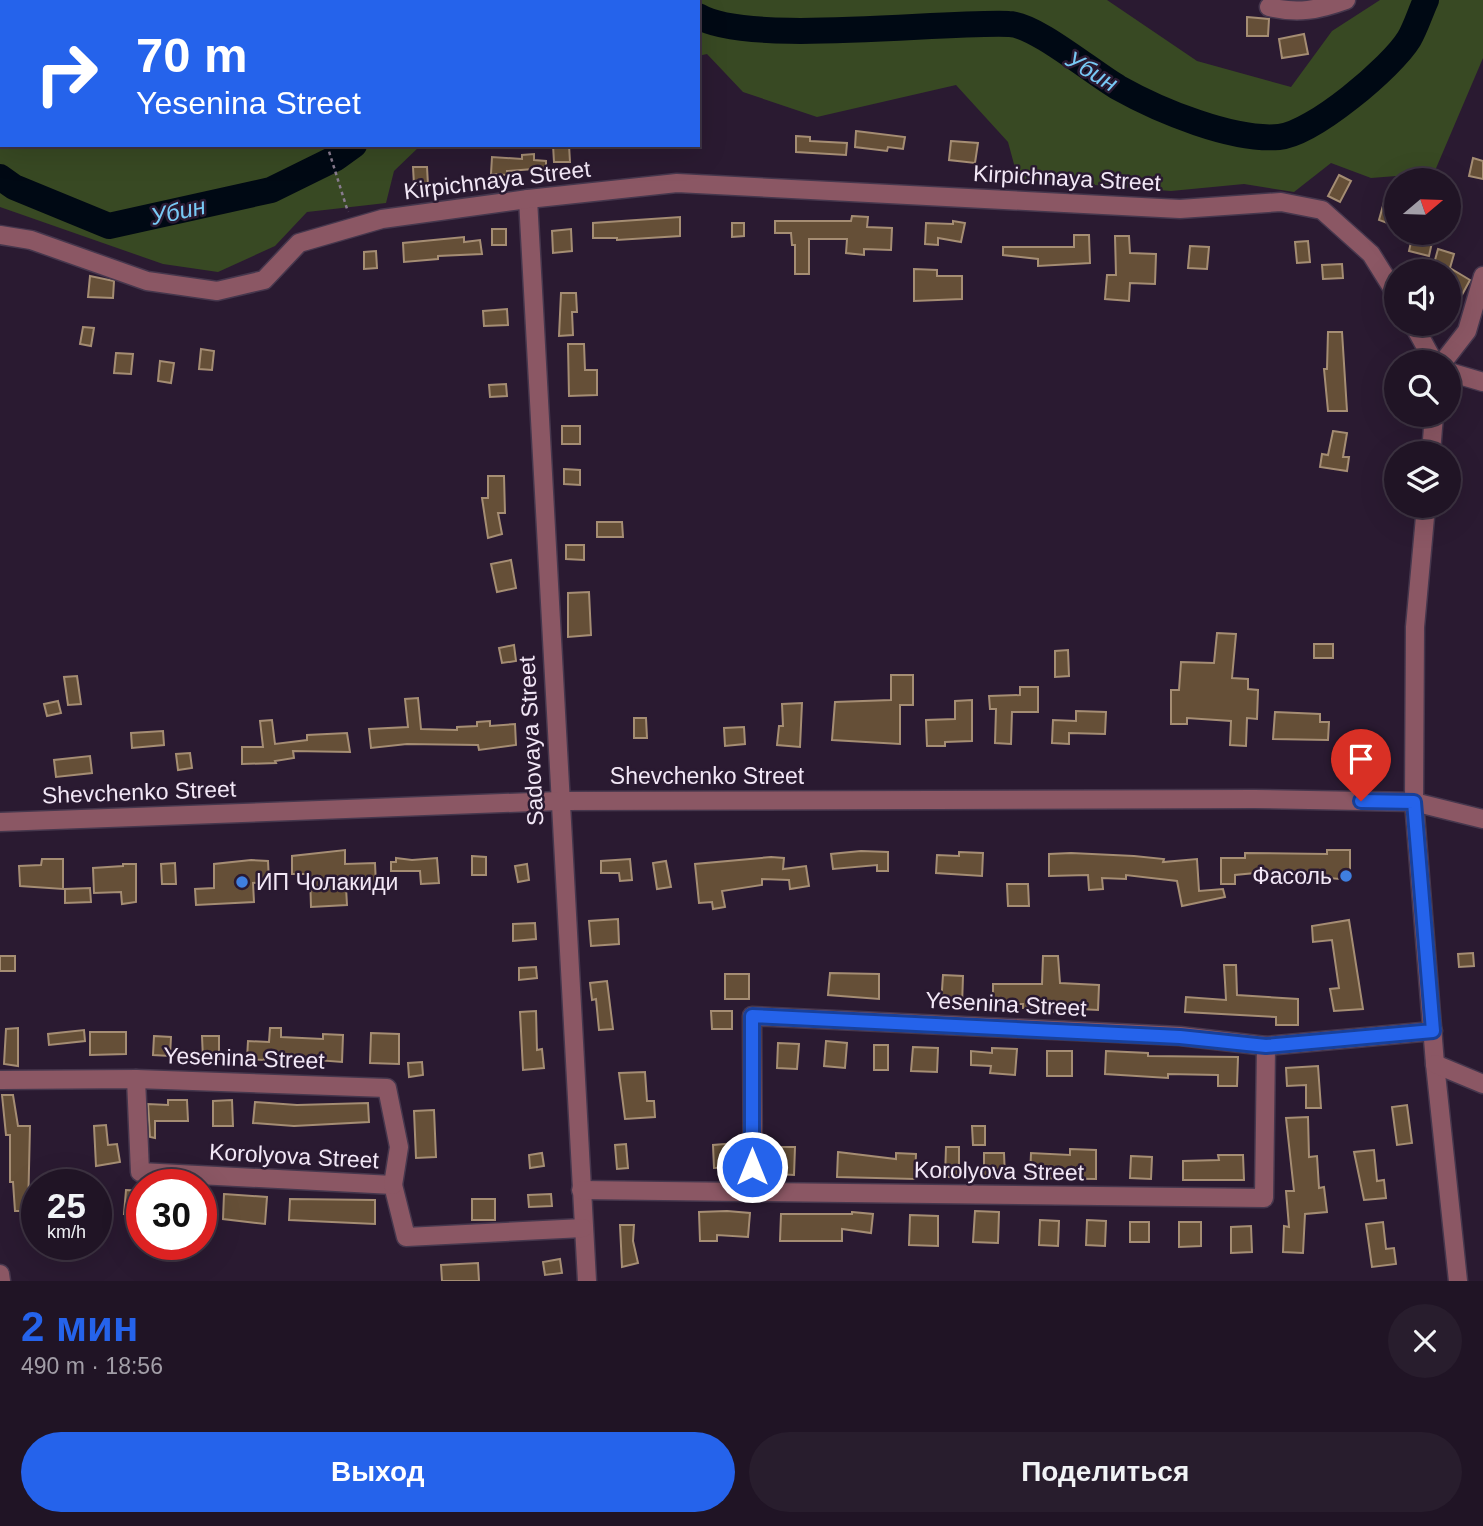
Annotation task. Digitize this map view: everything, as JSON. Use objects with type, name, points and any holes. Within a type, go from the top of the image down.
[{"type":"street","points":[[1269,8],[1293,12],[1312,11],[1346,0]]},
{"type":"street","name":"Kirpichnaya Street","points":[[0,235],[31,240],[147,281],[217,291],[264,280],[299,243],[382,219],[528,199],[677,183],[1180,209],[1281,202],[1322,210],[1371,254],[1384,275]]},
{"type":"street","name":"Sadovaya Street","points":[[528,199],[587,1281]]},
{"type":"street","points":[[1452,350],[1466,331],[1483,276]]},
{"type":"street","points":[[1461,376],[1483,382]]},
{"type":"street","points":[[1425,518],[1415,627],[1414,802],[1435,1064],[1458,1281]]},
{"type":"street","name":"Shevchenko Street","points":[[0,822],[559,801],[1254,799],[1414,802],[1483,819]]},
{"type":"street","name":"Yesenina Street","points":[[753,1192],[752,1016],[1180,1037],[1266,1046],[1433,1031]]},
{"type":"street","name":"Korolyova Street","points":[[581,1190],[1265,1198],[1266,1046]]},
{"type":"street","points":[[1435,1064],[1483,1084]]},
{"type":"street","name":"Korolyova Street","points":[[136,1079],[140,1172],[393,1185],[406,1237],[583,1228]]},
{"type":"street","name":"Yesenina Street","points":[[0,1080],[136,1079],[387,1088],[399,1147],[393,1185]]},
{"type":"street","points":[[0,1275],[1,1281]]},
{"type":"path","points":[[328,147],[353,228]]},
{"type":"green space","points":[[700,0],[1107,0],[1197,61],[1291,87],[1332,31],[1380,0],[1483,0],[1483,58],[1436,168],[1384,168],[1384,177],[1371,178],[1331,163],[1294,192],[1244,184],[1171,191],[1018,179],[1008,142],[956,85],[817,117],[743,92],[707,54],[700,56]]},
{"type":"green space","points":[[0,147],[419,147],[394,171],[386,203],[307,212],[275,246],[218,272],[163,264],[0,207]]},
{"type":"building","points":[[1247,17],[1269,19],[1268,36],[1247,36]]},
{"type":"building","points":[[1304,34],[1308,54],[1282,58],[1279,39]]},
{"type":"building","points":[[856,131],[905,137],[903,149],[888,147],[887,151],[855,147]]},
{"type":"building","points":[[796,136],[810,137],[810,141],[847,143],[846,155],[796,152]]},
{"type":"building","points":[[951,141],[978,143],[975,163],[949,160]]},
{"type":"building","points":[[553,147],[569,147],[570,162],[554,162]]},
{"type":"building","points":[[534,154],[534,160],[546,161],[546,168],[507,171],[507,175],[491,174],[492,157],[522,159],[522,155]]},
{"type":"building","points":[[1473,158],[1483,161],[1483,179],[1469,176]]},
{"type":"building","points":[[413,167],[427,167],[428,185],[414,185]]},
{"type":"building","points":[[1339,175],[1351,181],[1340,202],[1328,196]]},
{"type":"building","points":[[1384,202],[1384,222],[1379,220]]},
{"type":"building","points":[[852,216],[868,217],[867,227],[892,228],[891,250],[864,249],[864,255],[846,253],[847,239],[809,239],[809,274],[795,274],[795,245],[792,245],[791,233],[775,233],[775,221],[851,221]]},
{"type":"building","points":[[680,217],[680,236],[617,240],[593,238],[593,223]]},
{"type":"building","points":[[953,221],[965,223],[961,242],[938,238],[938,245],[925,244],[926,223],[953,224]]},
{"type":"building","points":[[732,223],[744,223],[744,236],[732,237]]},
{"type":"building","points":[[492,229],[506,229],[506,245],[492,245]]},
{"type":"building","points":[[571,229],[572,251],[553,253],[552,231]]},
{"type":"building","points":[[1074,235],[1089,235],[1090,263],[1038,266],[1038,259],[1003,255],[1003,247],[1074,247]]},
{"type":"building","points":[[1115,236],[1129,236],[1130,253],[1156,254],[1155,284],[1130,283],[1129,301],[1105,299],[1107,275],[1116,275]]},
{"type":"building","points":[[464,237],[464,242],[480,240],[482,254],[438,256],[438,259],[404,262],[403,243]]},
{"type":"building","points":[[1308,241],[1310,262],[1297,263],[1295,242]]},
{"type":"building","points":[[1410,245],[1431,245],[1429,256],[1409,251]]},
{"type":"building","points":[[1190,246],[1209,247],[1207,269],[1188,268]]},
{"type":"building","points":[[1438,249],[1454,254],[1453,259],[1435,259]]},
{"type":"building","points":[[376,251],[377,268],[364,269],[364,252]]},
{"type":"building","points":[[1342,264],[1343,278],[1323,279],[1322,265]]},
{"type":"building","points":[[914,269],[937,270],[937,276],[962,276],[962,299],[914,301]]},
{"type":"building","points":[[1461,275],[1470,280],[1461,297]]},
{"type":"building","points":[[90,276],[114,281],[113,298],[88,297]]},
{"type":"building","points":[[561,293],[576,293],[577,312],[572,312],[573,335],[559,336]]},
{"type":"building","points":[[507,309],[508,325],[484,326],[483,311]]},
{"type":"building","points":[[83,327],[94,328],[91,346],[80,344]]},
{"type":"building","points":[[1328,332],[1342,332],[1347,411],[1328,411],[1324,369],[1327,369]]},
{"type":"building","points":[[568,344],[584,344],[585,370],[597,370],[597,395],[569,396]]},
{"type":"building","points":[[201,349],[214,351],[212,370],[199,369]]},
{"type":"building","points":[[116,353],[133,354],[131,374],[114,373]]},
{"type":"building","points":[[160,361],[174,363],[171,383],[158,381]]},
{"type":"building","points":[[506,384],[507,396],[490,397],[489,385]]},
{"type":"building","points":[[562,426],[580,426],[580,444],[562,444]]},
{"type":"building","points":[[1333,431],[1347,433],[1343,457],[1349,457],[1347,471],[1320,467],[1322,454],[1328,455]]},
{"type":"building","points":[[564,469],[580,470],[580,485],[564,484]]},
{"type":"building","points":[[488,476],[504,476],[505,513],[498,513],[502,534],[488,538],[482,498],[488,498]]},
{"type":"building","points":[[597,522],[622,522],[623,537],[597,537]]},
{"type":"building","points":[[566,545],[584,545],[584,560],[566,559]]},
{"type":"building","points":[[511,560],[516,588],[497,592],[491,564]]},
{"type":"building","points":[[589,592],[591,635],[568,637],[568,593]]},
{"type":"building","points":[[1217,633],[1236,634],[1232,678],[1248,679],[1248,689],[1258,690],[1257,719],[1247,718],[1246,746],[1230,745],[1231,721],[1187,718],[1187,724],[1171,724],[1171,690],[1179,690],[1181,662],[1214,663]]},
{"type":"building","points":[[1314,644],[1333,644],[1333,658],[1314,658]]},
{"type":"building","points":[[514,645],[516,661],[502,663],[499,648]]},
{"type":"building","points":[[1068,650],[1069,676],[1055,677],[1055,651]]},
{"type":"building","points":[[891,675],[913,675],[913,705],[900,705],[900,744],[832,740],[835,702],[891,700]]},
{"type":"building","points":[[77,676],[81,704],[68,705],[64,677]]},
{"type":"building","points":[[1020,687],[1038,687],[1038,712],[1012,712],[1011,744],[995,743],[996,709],[990,709],[989,696],[1020,695]]},
{"type":"building","points":[[418,698],[421,729],[457,730],[457,727],[477,726],[477,722],[490,721],[490,726],[515,724],[516,745],[479,750],[478,745],[407,744],[371,748],[369,729],[408,727],[405,699]]},
{"type":"building","points":[[972,700],[972,741],[927,746],[926,720],[955,719],[955,701]]},
{"type":"building","points":[[58,701],[61,713],[47,716],[44,704]]},
{"type":"building","points":[[802,703],[800,747],[777,745],[779,726],[783,726],[782,704]]},
{"type":"building","points":[[1076,711],[1106,712],[1105,734],[1069,733],[1069,744],[1052,743],[1053,720],[1076,721]]},
{"type":"building","points":[[1275,712],[1320,714],[1320,722],[1329,722],[1328,740],[1273,739]]},
{"type":"building","points":[[634,718],[646,718],[647,738],[634,738]]},
{"type":"building","points":[[272,720],[275,744],[307,740],[307,735],[347,733],[350,752],[293,751],[294,758],[275,761],[276,763],[242,764],[242,747],[263,747],[260,721]]},
{"type":"building","points":[[744,727],[745,744],[725,746],[724,728]]},
{"type":"building","points":[[163,731],[164,745],[132,748],[131,733]]},
{"type":"building","points":[[190,753],[192,768],[178,770],[176,754]]},
{"type":"building","points":[[90,756],[92,773],[56,777],[54,760]]},
{"type":"building","points":[[345,850],[345,864],[375,863],[376,885],[346,887],[347,905],[311,907],[310,874],[292,874],[292,856]]},
{"type":"building","points":[[1327,850],[1350,850],[1350,880],[1266,872],[1235,875],[1235,884],[1221,884],[1221,858],[1245,858],[1245,853],[1327,854]]},
{"type":"building","points":[[888,852],[888,871],[877,871],[877,865],[833,869],[831,854]]},
{"type":"building","points":[[959,852],[983,853],[982,876],[936,873],[937,855],[959,856]]},
{"type":"building","points":[[1049,854],[1164,859],[1163,862],[1197,859],[1199,891],[1223,889],[1225,897],[1182,906],[1177,881],[1126,875],[1126,879],[1102,878],[1103,889],[1089,890],[1088,875],[1049,876]]},
{"type":"building","points":[[472,856],[486,857],[486,875],[472,875]]},
{"type":"building","points":[[396,858],[437,858],[439,883],[421,884],[420,871],[391,871],[391,862],[396,862]]},
{"type":"building","points":[[784,858],[783,869],[806,866],[809,886],[790,889],[789,880],[762,879],[762,885],[722,891],[725,907],[713,909],[712,902],[699,903],[695,864]]},
{"type":"building","points":[[42,859],[63,859],[63,889],[20,886],[19,866],[41,865]]},
{"type":"building","points":[[630,859],[632,880],[620,881],[619,873],[601,873],[601,861]]},
{"type":"building","points":[[268,861],[269,882],[253,883],[254,902],[196,905],[195,889],[214,888],[214,864]]},
{"type":"building","points":[[666,861],[671,887],[657,889],[653,863]]},
{"type":"building","points":[[175,863],[176,884],[162,884],[161,864]]},
{"type":"building","points":[[136,864],[136,902],[122,904],[121,892],[94,893],[93,868]]},
{"type":"building","points":[[527,864],[529,880],[518,882],[515,866]]},
{"type":"building","points":[[1007,884],[1028,884],[1029,906],[1008,906]]},
{"type":"building","points":[[90,888],[91,902],[65,903],[65,889]]},
{"type":"building","points":[[618,919],[619,944],[591,946],[589,921]]},
{"type":"building","points":[[1349,920],[1363,1009],[1334,1011],[1330,989],[1339,988],[1332,940],[1313,942],[1312,926]]},
{"type":"building","points":[[535,923],[536,939],[513,941],[513,924]]},
{"type":"building","points":[[1473,953],[1474,966],[1459,967],[1458,954]]},
{"type":"building","points":[[0,956],[15,956],[15,971],[0,971]]},
{"type":"building","points":[[1043,956],[1058,956],[1060,983],[1099,985],[1098,1010],[1060,1008],[1060,1012],[1041,1011],[1041,1008],[1023,1008],[1023,1004],[993,1004],[993,984],[1042,984]]},
{"type":"building","points":[[1224,965],[1236,965],[1237,995],[1298,999],[1298,1025],[1276,1025],[1276,1017],[1185,1012],[1186,997],[1226,1000]]},
{"type":"building","points":[[536,967],[537,978],[519,980],[519,968]]},
{"type":"building","points":[[830,973],[879,974],[879,999],[828,995]]},
{"type":"building","points":[[725,974],[749,974],[749,999],[725,999]]},
{"type":"building","points":[[943,975],[963,976],[962,1006],[941,1005]]},
{"type":"building","points":[[607,981],[613,1029],[599,1030],[596,999],[592,1000],[590,983]]},
{"type":"building","points":[[536,1011],[537,1050],[542,1049],[544,1068],[523,1070],[520,1012]]},
{"type":"building","points":[[711,1011],[732,1011],[732,1029],[712,1029]]},
{"type":"building","points":[[18,1028],[18,1066],[4,1064],[6,1029]]},
{"type":"building","points":[[270,1028],[281,1028],[281,1037],[323,1039],[323,1034],[343,1035],[342,1062],[264,1056],[264,1060],[247,1059],[248,1041],[269,1042]]},
{"type":"building","points":[[84,1030],[85,1041],[49,1045],[48,1034]]},
{"type":"building","points":[[90,1032],[126,1032],[126,1054],[90,1055]]},
{"type":"building","points":[[371,1033],[399,1034],[399,1064],[370,1063]]},
{"type":"building","points":[[154,1036],[171,1037],[170,1056],[153,1055]]},
{"type":"building","points":[[202,1036],[219,1036],[219,1059],[203,1059]]},
{"type":"building","points":[[826,1041],[847,1043],[845,1068],[824,1066]]},
{"type":"building","points":[[778,1043],[799,1044],[797,1069],[777,1068]]},
{"type":"building","points":[[874,1045],[888,1045],[888,1070],[874,1070]]},
{"type":"building","points":[[913,1047],[938,1048],[937,1072],[911,1071]]},
{"type":"building","points":[[992,1048],[1017,1049],[1015,1075],[990,1073],[991,1066],[971,1065],[971,1051],[992,1053]]},
{"type":"building","points":[[1047,1051],[1072,1051],[1072,1076],[1047,1076]]},
{"type":"building","points":[[1106,1051],[1148,1053],[1148,1056],[1238,1057],[1237,1086],[1218,1086],[1218,1075],[1168,1074],[1168,1078],[1105,1074]]},
{"type":"building","points":[[422,1062],[423,1075],[409,1077],[408,1063]]},
{"type":"building","points":[[1318,1066],[1321,1108],[1306,1108],[1306,1085],[1287,1086],[1286,1068]]},
{"type":"building","points":[[645,1072],[647,1101],[654,1101],[655,1117],[625,1119],[619,1073]]},
{"type":"building","points":[[2,1095],[13,1095],[18,1126],[30,1126],[29,1169],[21,1169],[21,1211],[15,1211],[13,1182],[10,1182],[10,1135],[6,1135]]},
{"type":"building","points":[[168,1100],[187,1100],[188,1121],[155,1121],[155,1138],[150,1137],[148,1104],[168,1105]]},
{"type":"building","points":[[232,1100],[233,1126],[213,1126],[213,1101]]},
{"type":"building","points":[[255,1102],[297,1105],[368,1103],[369,1122],[294,1126],[253,1123]]},
{"type":"building","points":[[1407,1105],[1412,1143],[1397,1145],[1392,1107]]},
{"type":"building","points":[[434,1110],[436,1157],[416,1158],[414,1111]]},
{"type":"building","points":[[1308,1117],[1309,1157],[1317,1156],[1319,1188],[1324,1187],[1327,1212],[1305,1214],[1303,1253],[1283,1252],[1284,1226],[1289,1227],[1286,1191],[1294,1191],[1286,1118]]},
{"type":"building","points":[[106,1125],[108,1145],[117,1144],[120,1162],[96,1166],[94,1126]]},
{"type":"building","points":[[972,1126],[985,1126],[985,1145],[973,1145]]},
{"type":"building","points":[[737,1143],[738,1167],[714,1168],[713,1145]]},
{"type":"building","points":[[626,1144],[628,1168],[617,1169],[615,1145]]},
{"type":"building","points":[[777,1147],[795,1147],[794,1175],[776,1174]]},
{"type":"building","points":[[946,1147],[959,1147],[959,1177],[945,1177]]},
{"type":"building","points":[[1070,1149],[1096,1150],[1096,1179],[1030,1178],[1031,1153],[1070,1155]]},
{"type":"building","points":[[1374,1150],[1377,1181],[1384,1180],[1386,1198],[1364,1200],[1354,1152]]},
{"type":"building","points":[[838,1152],[896,1159],[896,1153],[916,1154],[915,1179],[837,1177]]},
{"type":"building","points":[[542,1153],[544,1166],[530,1168],[529,1155]]},
{"type":"building","points":[[984,1153],[1004,1153],[1005,1177],[984,1177]]},
{"type":"building","points":[[1218,1155],[1243,1155],[1244,1180],[1183,1180],[1183,1161],[1219,1160]]},
{"type":"building","points":[[1131,1156],[1152,1157],[1151,1179],[1130,1178]]},
{"type":"building","points":[[224,1194],[267,1197],[265,1224],[223,1219]]},
{"type":"building","points":[[551,1194],[552,1206],[529,1207],[528,1195]]},
{"type":"building","points":[[290,1199],[375,1200],[375,1224],[289,1220]]},
{"type":"building","points":[[472,1199],[495,1199],[495,1220],[472,1220]]},
{"type":"building","points":[[975,1211],[999,1212],[998,1243],[973,1242]]},
{"type":"building","points":[[699,1212],[750,1213],[748,1237],[717,1235],[717,1241],[700,1241]]},
{"type":"building","points":[[781,1214],[873,1214],[871,1233],[842,1229],[842,1241],[780,1241]]},
{"type":"building","points":[[910,1215],[938,1216],[938,1246],[909,1245]]},
{"type":"building","points":[[1040,1220],[1059,1221],[1058,1246],[1039,1245]]},
{"type":"building","points":[[1087,1220],[1106,1221],[1105,1246],[1086,1245]]},
{"type":"building","points":[[1130,1222],[1149,1222],[1149,1242],[1130,1242]]},
{"type":"building","points":[[1179,1222],[1201,1222],[1201,1246],[1179,1247]]},
{"type":"building","points":[[1383,1222],[1386,1249],[1394,1248],[1396,1264],[1372,1267],[1366,1224]]},
{"type":"building","points":[[620,1225],[634,1225],[633,1241],[638,1263],[622,1267]]},
{"type":"building","points":[[1251,1226],[1252,1252],[1231,1253],[1231,1227]]},
{"type":"building","points":[[560,1259],[562,1273],[545,1275],[543,1262]]},
{"type":"building","points":[[478,1263],[479,1281],[442,1281],[441,1265]]},
{"type":"waterway","name":"Убин","points":[[700,17],[723,25],[800,31],[978,24],[1020,26],[1049,41],[1119,88],[1155,106],[1219,129],[1261,137],[1279,137],[1294,133],[1331,112],[1369,82],[1409,39],[1426,0]]},
{"type":"waterway","name":"Убин","points":[[0,177],[14,187],[109,226],[271,190],[336,158],[351,147]]},
{"type":"place","name":"Фасоль","points":[[1346,876]]},
{"type":"place","name":"ИП Чолакиди","points":[[242,882]]},
{"type":"route","points":[[752,1167],[752,1016],[1180,1037],[1266,1046],[1433,1031],[1414,802],[1361,801]]}]
